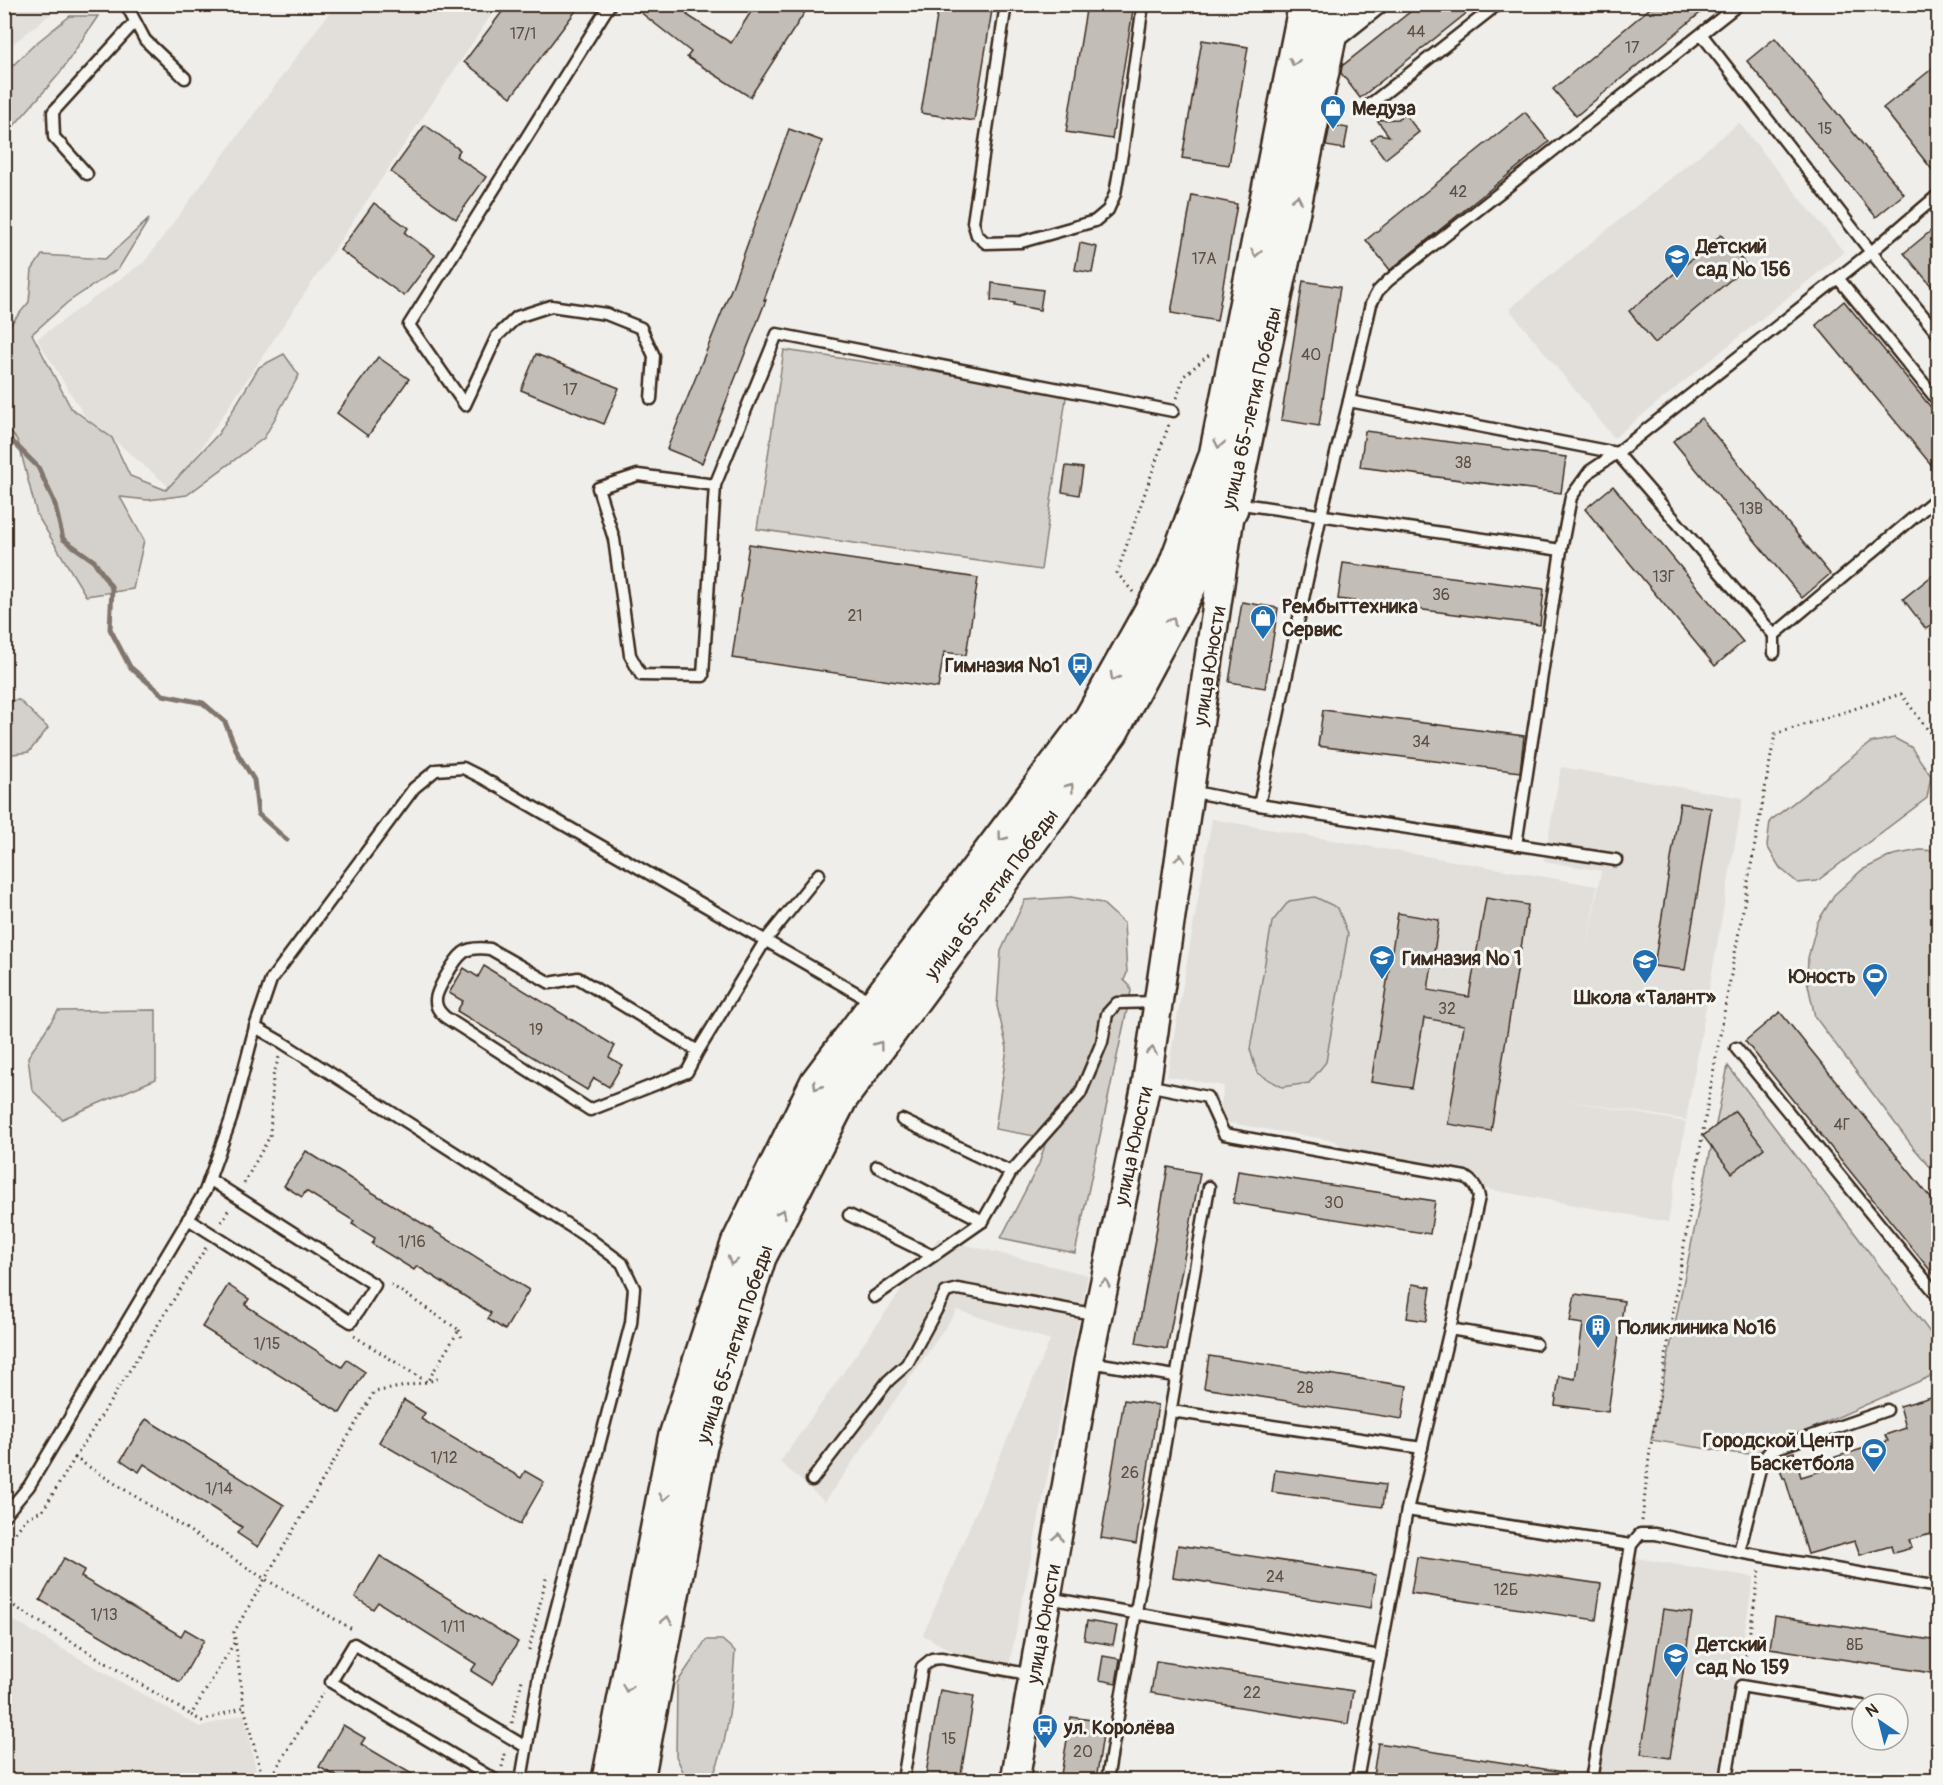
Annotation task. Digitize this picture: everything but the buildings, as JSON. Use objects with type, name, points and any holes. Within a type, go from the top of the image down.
[{"type":"main road","name":"улица 65-летия Победы","points":[[609,1780],[675,1439],[738,1244],[817,1083],[1090,719],[1173,572],[1216,456],[1306,4]]},
{"type":"main road","name":"улица 65-летия Победы","points":[[637,1780],[700,1446],[759,1257],[840,1099],[1111,732],[1232,506],[1336,4]]},
{"type":"street","points":[[1328,42],[1376,4]]},
{"type":"street","name":"улица Юности","points":[[1015,1780],[1088,1362],[1146,1085],[1232,506]]},
{"type":"lane","points":[[126,4],[145,40],[185,78]]},
{"type":"lane","points":[[610,4],[409,325],[465,405],[497,336],[517,317],[551,306],[606,314],[641,328],[654,356],[651,399]]},
{"type":"lane","points":[[1006,4],[973,222],[977,235],[986,243],[1021,242],[1095,221],[1107,210],[1115,194],[1122,154],[1143,4]]},
{"type":"lane","points":[[1363,110],[1498,4]]},
{"type":"lane","points":[[1259,805],[1321,515],[1371,304],[1378,291],[1739,4]]},
{"type":"lane","points":[[87,174],[54,137],[53,112],[135,22]]},
{"type":"lane","points":[[1702,35],[1938,334]]},
{"type":"lane","points":[[1516,845],[1571,497],[1590,471],[1617,453],[1871,252],[1938,195]]},
{"type":"lane","points":[[1838,278],[1938,401]]},
{"type":"lane","points":[[715,484],[638,475],[598,488],[614,540],[630,655],[641,675],[703,676],[715,484],[777,334],[1173,411]]},
{"type":"lane","points":[[1349,401],[1617,453],[1774,635],[1774,653]]},
{"type":"lane","points":[[1774,635],[1938,497]]},
{"type":"lane","points":[[1232,506],[1321,515],[1561,550]]},
{"type":"lane","points":[[4,1516],[29,1486],[205,1191],[231,1119],[255,1027],[271,980],[414,788],[436,770],[463,768],[481,777],[876,1005]]},
{"type":"lane","points":[[1189,791],[1259,805],[1616,860]]},
{"type":"lane","points":[[698,1052],[578,978],[550,983],[490,949],[465,951],[458,958],[436,994],[438,1010],[445,1017],[590,1110],[687,1072],[765,941],[819,874]]},
{"type":"lane","points":[[874,1296],[983,1221],[1011,1172],[1080,1094],[1102,1042],[1107,1014],[1117,1003],[1159,1002]]},
{"type":"lane","points":[[255,1027],[590,1239],[622,1263],[634,1288],[631,1323],[538,1675],[521,1780]]},
{"type":"lane","points":[[1736,1048],[1938,1296]]},
{"type":"lane","points":[[1146,1085],[1206,1097],[1224,1134],[1465,1177],[1471,1180],[1478,1190],[1479,1197],[1450,1329],[1407,1510],[1357,1780]]},
{"type":"lane","points":[[902,1120],[1011,1172]]},
{"type":"lane","points":[[877,1166],[983,1221]]},
{"type":"lane","points":[[188,1219],[351,1322],[375,1285],[209,1179]]},
{"type":"lane","points":[[1107,1780],[1209,1187]]},
{"type":"lane","points":[[849,1215],[933,1256]]},
{"type":"lane","points":[[812,1480],[888,1381],[907,1364],[946,1292],[958,1289],[1098,1315]]},
{"type":"lane","points":[[1450,1329],[1536,1344]]},
{"type":"lane","points":[[1088,1362],[1175,1376]]},
{"type":"lane","points":[[1739,1552],[1762,1461],[1766,1454],[1771,1450],[1887,1410]]},
{"type":"lane","points":[[1171,1412],[1422,1448]]},
{"type":"lane","points":[[1407,1510],[1631,1545]]},
{"type":"lane","points":[[1591,1780],[1631,1545],[1640,1534],[1656,1534],[1739,1552],[1938,1587]]},
{"type":"lane","points":[[1047,1598],[1380,1656]]},
{"type":"lane","points":[[495,1780],[331,1682],[354,1644],[526,1747]]},
{"type":"lane","points":[[903,1780],[922,1667],[932,1659],[940,1658],[1033,1675]]},
{"type":"lane","points":[[1726,1780],[1741,1686],[1850,1704]]},
{"type":"path","points":[[1137,598],[1117,573],[1184,376],[1211,352]]},
{"type":"path","points":[[1938,734],[1934,738],[1938,744]]},
{"type":"path","points":[[4,1546],[27,1518],[43,1510],[213,1235],[270,1136],[273,1076],[283,1043]]},
{"type":"path","points":[[388,1283],[459,1330],[463,1341]]},
{"type":"path","points":[[263,1780],[244,1707],[234,1632],[374,1392],[427,1382],[459,1330]]},
{"type":"path","points":[[75,1458],[265,1578],[358,1633]]},
{"type":"path","points":[[1741,1686],[1763,1556]]},
{"type":"path","points":[[4,1600],[202,1721],[244,1707]]},
{"type":"path","points":[[191,1715],[235,1642]]},
{"type":"path","points":[[269,1780],[325,1689]]},
{"type":"shaded area","points":[[5,4],[62,4],[62,5],[5,50]]},
{"type":"shaded area","points":[[335,5],[498,5],[173,490],[84,415],[37,339],[144,262]]},
{"type":"shaded area","points":[[70,16],[98,16],[60,73],[5,136],[5,73],[35,44]]},
{"type":"shaded area","name":"Детский сад № 156","points":[[1739,123],[1844,252],[1614,438],[1509,309]]},
{"type":"shaded area","points":[[149,219],[119,268],[68,302],[32,334],[71,408],[112,438],[130,476],[166,490],[219,433],[259,367],[284,354],[299,375],[264,438],[187,495],[148,500],[120,497],[144,540],[133,589],[86,596],[37,515],[18,441],[5,425],[5,331],[29,302],[32,270],[42,255],[105,259]]},
{"type":"shaded area","points":[[784,350],[1067,391],[1041,570],[757,529]]},
{"type":"shaded area","points":[[19,700],[48,728],[29,752],[5,755],[5,701]]},
{"type":"shaded area","points":[[1894,738],[1911,747],[1931,776],[1927,798],[1817,881],[1798,883],[1780,868],[1767,846],[1770,821],[1870,743]]},
{"type":"shaded area","name":"Гимназия № 1","points":[[1561,767],[1743,798],[1686,1120],[1560,1099],[1686,1122],[1668,1222],[1354,1165],[1336,1141],[1218,1121],[1224,1086],[1167,1076],[1212,819],[1597,886],[1586,952],[1601,871],[1544,861]]},
{"type":"shaded area","name":"Юность","points":[[1920,850],[1938,851],[1938,1176],[1913,1147],[1815,1017],[1807,980],[1808,958],[1817,923],[1834,895],[1862,870],[1893,855]]},
{"type":"shaded area","points":[[1071,897],[1102,903],[1124,923],[1127,973],[1124,980],[1131,991],[1075,1253],[1001,1238],[1039,1164],[1047,1138],[995,1129],[1007,1048],[997,1006],[1001,951],[1025,900]]},
{"type":"shaded area","points":[[1315,897],[1338,908],[1348,934],[1326,1062],[1309,1083],[1282,1087],[1257,1073],[1250,1049],[1272,922],[1289,901]]},
{"type":"shaded area","points":[[156,1010],[156,1079],[62,1119],[32,1090],[28,1057],[58,1011]]},
{"type":"shaded area","points":[[1728,1066],[1938,1343],[1938,1373],[1754,1454],[1651,1440]]},
{"type":"shaded area","points":[[938,1238],[1088,1275],[1006,1681],[923,1635],[1050,1340],[957,1310],[825,1502],[780,1462]]},
{"type":"shaded area","name":"Детский сад № 159","points":[[1636,1558],[1754,1577],[1719,1780],[1598,1780]]},
{"type":"shaded area","points":[[7,1617],[200,1727],[244,1714],[258,1780],[5,1780],[4,1623]]},
{"type":"shaded area","points":[[706,1640],[722,1640],[735,1651],[729,1717],[722,1750],[711,1780],[687,1780],[676,1756],[677,1683]]},
{"type":"waterway","points":[[4,433],[38,467],[54,501],[63,539],[94,561],[112,588],[110,629],[130,667],[163,695],[203,703],[225,722],[238,754],[254,780],[258,814],[287,840]]},
{"type":"place","name":"Медуза","points":[[1333,131]]},
{"type":"place","name":"Детский сад № 156","points":[[1677,280]]},
{"type":"place","name":"Рембыттехника Сервис","points":[[1263,641]]},
{"type":"place","name":"Гимназия №1","points":[[1080,688]]},
{"type":"place","name":"Гимназия № 1","points":[[1382,981]]},
{"type":"place","name":"Школа «Талант»","points":[[1645,985]]},
{"type":"place","name":"Юность","points":[[1875,999]]},
{"type":"place","name":"Поликлиника №16","points":[[1598,1350]]},
{"type":"place","name":"Городской Центр Баскетбола","points":[[1874,1474]]},
{"type":"place","name":"Детский сад № 159","points":[[1676,1679]]},
{"type":"place","name":"ул. Королёва","points":[[1045,1750]]}]
